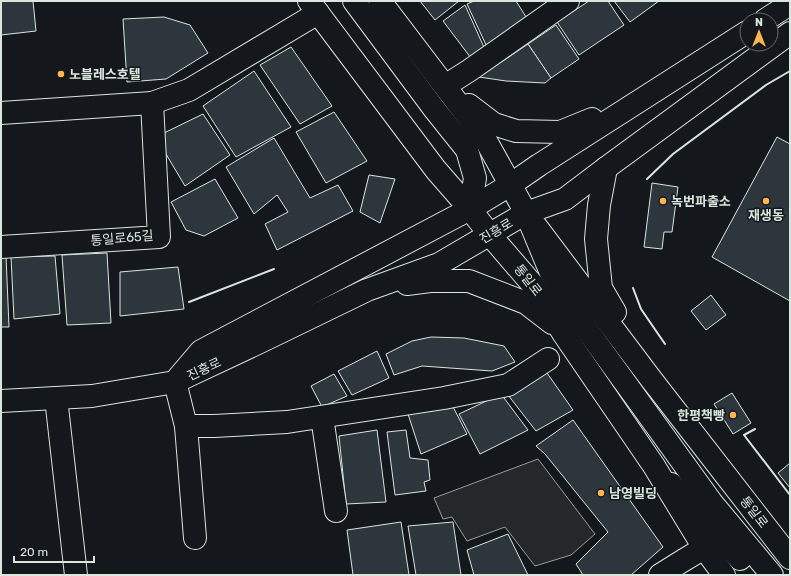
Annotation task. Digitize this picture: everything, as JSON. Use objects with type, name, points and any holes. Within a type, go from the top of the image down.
[{"type":"main road","points":[[354,1],[466,150],[475,178],[470,209]]},
{"type":"main road","name":"통일로","points":[[380,1],[485,139],[526,213],[651,379],[790,558]]},
{"type":"main road","points":[[568,1],[445,86],[494,124],[516,131],[560,132],[599,116],[632,92],[675,78]]},
{"type":"main road","points":[[778,12],[790,4]]},
{"type":"main road","points":[[1,113],[152,103],[189,90],[314,7]]},
{"type":"main road","name":"통일로","points":[[314,7],[436,170],[533,285],[654,466],[704,548],[724,575]]},
{"type":"main road","name":"진흥로","points":[[1,401],[92,396],[175,382],[367,290],[439,264],[526,213],[565,200],[606,168],[790,33]]},
{"type":"main road","name":"진흥로","points":[[175,382],[201,351],[470,209],[510,185],[739,37]]},
{"type":"main road","name":"통일로65길","points":[[1,247],[159,237],[152,103]]},
{"type":"main road","points":[[606,168],[599,205],[596,239],[601,288],[611,306],[647,360],[651,379]]},
{"type":"main road","points":[[526,213],[551,273],[577,316],[712,503],[772,575]]},
{"type":"main road","points":[[367,290],[430,281],[469,281],[526,303],[563,332]]},
{"type":"main road","points":[[186,426],[287,422],[444,398],[508,385],[548,359]]},
{"type":"main road","points":[[175,382],[186,426],[195,538]]},
{"type":"main road","points":[[56,398],[76,575]]},
{"type":"main road","points":[[322,417],[336,512]]},
{"type":"main road","points":[[654,466],[730,548],[752,575]]},
{"type":"main road","points":[[660,575],[704,548]]},
{"type":"shaded area","points":[[538,459],[595,534],[571,555],[535,566],[505,527],[467,541],[452,517],[443,519],[434,498]]},
{"type":"building","points":[[1,1],[33,1],[36,31],[1,35]]},
{"type":"building","points":[[420,1],[459,1],[435,20]]},
{"type":"building","points":[[474,1],[516,1],[528,20],[487,47],[467,4]]},
{"type":"building","points":[[589,1],[608,1],[624,25],[579,55],[557,22]]},
{"type":"building","points":[[614,1],[659,1],[630,22]]},
{"type":"building","points":[[465,5],[487,54],[474,62],[443,21]]},
{"type":"building","points":[[164,17],[190,25],[208,53],[166,79],[127,82],[123,19]]},
{"type":"building","points":[[556,25],[579,59],[551,78],[528,44]]},
{"type":"building","points":[[528,44],[551,78],[545,83],[506,81],[479,77]]},
{"type":"building","points":[[291,47],[332,106],[300,124],[260,65]]},
{"type":"building","points":[[254,71],[291,127],[236,157],[203,106]]},
{"type":"building","points":[[334,112],[367,161],[326,183],[296,132]]},
{"type":"building","points":[[203,114],[230,155],[185,186],[163,149],[162,134]]},
{"type":"building","name":"재생동","points":[[777,137],[790,144],[790,301],[712,257]]},
{"type":"building","points":[[274,138],[310,198],[338,185],[353,211],[277,250],[265,224],[288,212],[277,195],[254,214],[226,167]]},
{"type":"building","points":[[369,175],[395,179],[380,223],[360,212]]},
{"type":"building","points":[[215,179],[238,218],[204,236],[186,230],[171,202]]},
{"type":"building","name":"녹번파출소","points":[[652,183],[678,187],[672,232],[664,232],[662,249],[644,247]]},
{"type":"building","points":[[107,253],[111,323],[67,325],[62,255]]},
{"type":"building","points":[[1,256],[6,256],[9,327],[1,327]]},
{"type":"building","points":[[55,256],[60,314],[14,319],[11,257]]},
{"type":"building","points":[[178,267],[184,309],[120,316],[120,272]]},
{"type":"building","points":[[711,295],[726,315],[706,330],[691,311]]},
{"type":"building","points":[[431,337],[464,338],[504,346],[515,362],[492,371],[422,366],[394,375],[386,354],[412,341]]},
{"type":"building","points":[[377,351],[389,378],[352,395],[338,371]]},
{"type":"building","points":[[547,373],[573,410],[536,431],[508,395]]},
{"type":"building","points":[[334,374],[347,396],[322,407],[311,386]]},
{"type":"building","name":"한평책빵","points":[[732,393],[751,423],[733,434],[714,404]]},
{"type":"building","points":[[501,394],[528,430],[480,454],[459,414]]},
{"type":"building","points":[[450,401],[467,434],[421,454],[408,414]]},
{"type":"building","name":"남영빌딩","points":[[573,420],[663,547],[631,575],[583,575],[576,564],[608,532],[545,454],[536,446]]},
{"type":"building","points":[[377,430],[386,502],[346,504],[339,436]]},
{"type":"building","points":[[406,430],[410,458],[428,460],[430,480],[424,482],[426,491],[395,495],[387,432]]},
{"type":"building","points":[[790,463],[790,488],[778,473]]},
{"type":"building","points":[[401,522],[409,575],[353,575],[347,530]]},
{"type":"building","points":[[453,522],[461,575],[416,575],[408,526]]},
{"type":"building","points":[[508,534],[528,575],[474,575],[467,550]]},
{"type":"wall","points":[[647,179],[673,154],[766,85],[790,71]]},
{"type":"wall","points":[[189,302],[274,269]]},
{"type":"wall","points":[[633,288],[641,309],[665,344]]},
{"type":"wall","points":[[755,429],[744,435],[790,495]]},
{"type":"place","name":"노블레스호텔","points":[[61,74]]},
{"type":"place","name":"녹번파출소","points":[[663,201]]},
{"type":"place","name":"재생동","points":[[766,201]]},
{"type":"place","name":"한평책빵","points":[[733,415]]},
{"type":"place","name":"남영빌딩","points":[[601,493]]}]
